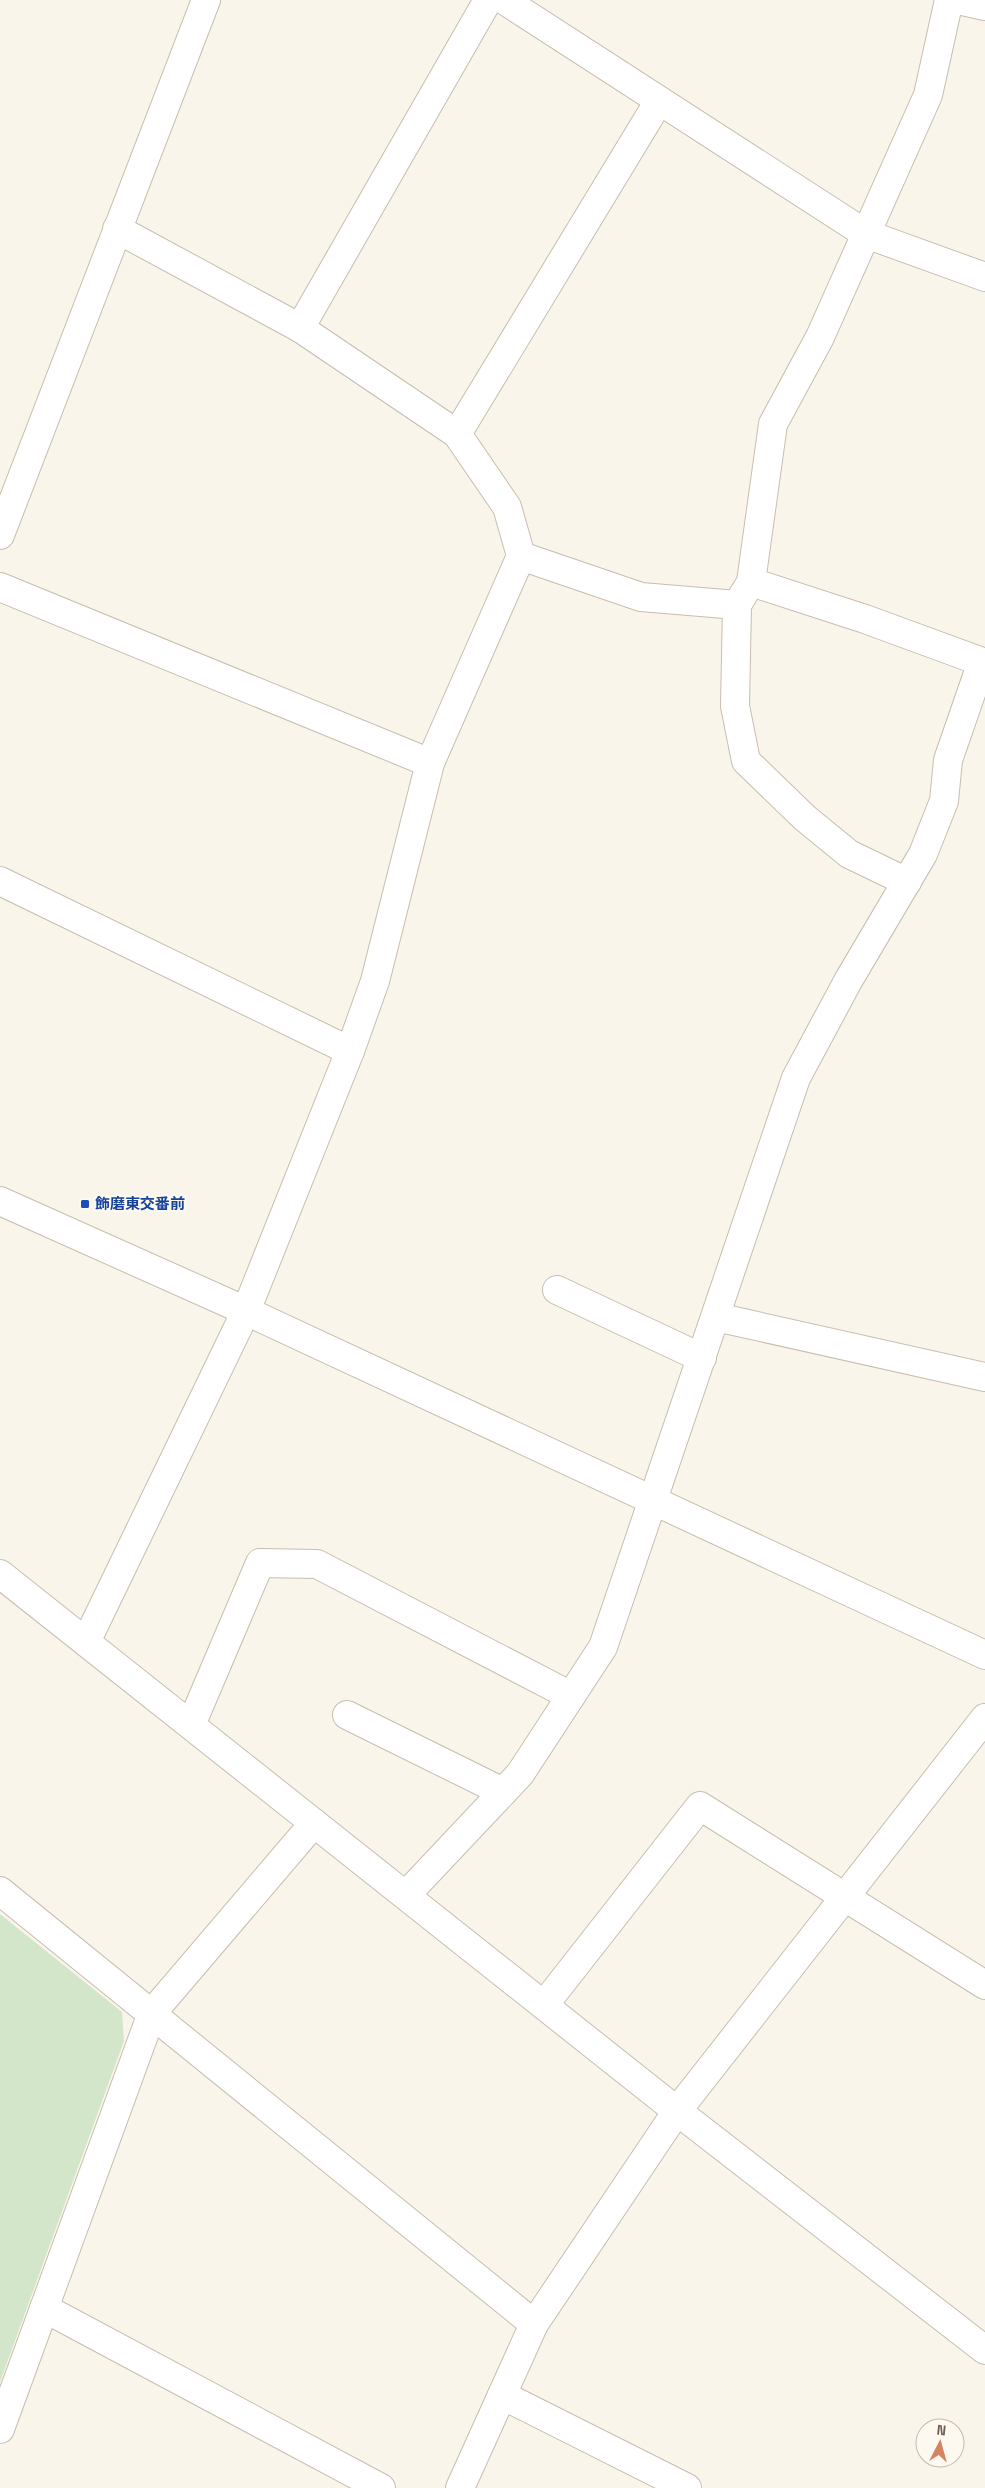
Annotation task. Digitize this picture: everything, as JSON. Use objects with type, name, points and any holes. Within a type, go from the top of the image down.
[{"type":"street","points":[[0,535],[206,0]]},
{"type":"street","points":[[300,328],[488,0]]},
{"type":"street","points":[[504,0],[866,234],[985,277]]},
{"type":"street","points":[[907,882],[849,854],[805,818],[746,761],[735,706],[737,604],[751,582],[773,424],[820,337],[928,95],[949,0]]},
{"type":"street","points":[[958,0],[985,6]]},
{"type":"street","points":[[457,434],[660,101]]},
{"type":"street","points":[[86,1642],[246,1311],[350,1051],[375,981],[430,763],[521,556],[507,507],[457,434],[300,328],[117,229]]},
{"type":"street","points":[[521,556],[641,597],[737,604]]},
{"type":"street","points":[[406,1895],[520,1774],[603,1647],[796,1078],[848,981],[923,854],[944,801],[948,760],[983,663],[865,619],[751,582]]},
{"type":"street","points":[[0,587],[430,763]]},
{"type":"street","points":[[0,881],[350,1051]]},
{"type":"street","points":[[0,1201],[246,1311],[985,1655]]},
{"type":"street","points":[[557,1290],[702,1358]]},
{"type":"street","points":[[716,1318],[985,1377]]},
{"type":"street","points":[[191,1725],[260,1563],[317,1564],[571,1696]]},
{"type":"street","points":[[0,1574],[677,2111],[985,2350]]},
{"type":"street","points":[[347,1715],[503,1792]]},
{"type":"street","points":[[460,2488],[534,2324],[677,2111],[846,1898],[985,1718]]},
{"type":"street","points":[[544,2006],[700,1806],[985,1985]]},
{"type":"street","points":[[0,2429],[152,2013],[314,1823]]},
{"type":"street","points":[[0,1891],[534,2324]]},
{"type":"street","points":[[44,2308],[381,2488]]},
{"type":"street","points":[[502,2394],[687,2488]]},
{"type":"green space","points":[[0,1914],[122,2012],[124,2041],[0,2382]]},
{"type":"place","name":"飾磨東交番前","points":[[85,1204]]}]
